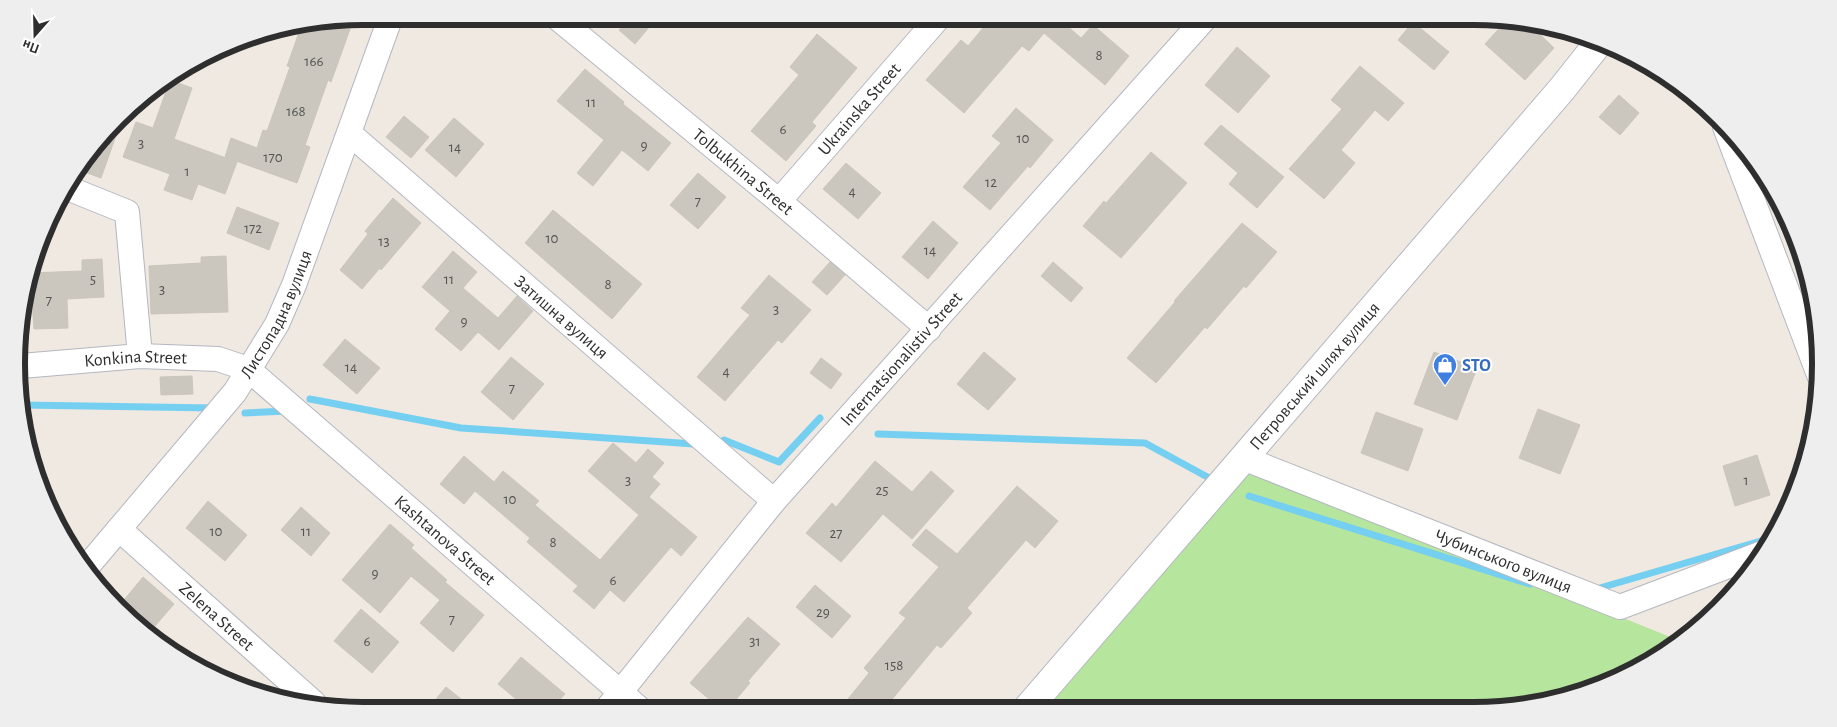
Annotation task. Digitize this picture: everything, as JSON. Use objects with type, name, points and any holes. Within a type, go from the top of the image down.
[{"type":"street","name":"Листопадна вулиця","points":[[90,563],[235,392],[277,324],[294,285],[388,25]]},
{"type":"street","name":"Tolbukhina Street","points":[[566,25],[779,201],[929,329]]},
{"type":"street","name":"Ukrainska Street","points":[[779,201],[932,25]]},
{"type":"street","name":"Internatsionalistiv Street","points":[[613,702],[774,501],[1199,25]]},
{"type":"street","name":"Петровський шлях вулиця","points":[[1033,702],[1562,89],[1595,48]]},
{"type":"street","name":"Затишна вулиця","points":[[349,133],[774,501]]},
{"type":"street","points":[[1732,144],[1812,356]]},
{"type":"street","points":[[73,190],[127,212],[140,356]]},
{"type":"street","name":"Konkina Street","points":[[25,366],[140,356],[218,359],[248,369]]},
{"type":"street","name":"Kashtanova Street","points":[[248,369],[632,702]]},
{"type":"street","name":"Чубинського вулиця","points":[[1243,458],[1620,607],[1751,557]]},
{"type":"street","name":"Zelena Street","points":[[119,529],[307,697]]},
{"type":"green space","points":[[1249,468],[1672,638],[1643,657],[1603,676],[1561,690],[1518,699],[1474,702],[1048,702]]},
{"type":"building","points":[[623,25],[650,26],[635,44],[619,30]]},
{"type":"building","points":[[986,25],[1066,25],[1081,38],[1093,25],[1129,56],[1105,85],[1044,33],[1029,51],[1022,46],[964,113],[926,80],[961,40],[968,46]]},
{"type":"building","points":[[1410,25],[1417,25],[1449,52],[1434,70],[1398,40]]},
{"type":"building","points":[[351,26],[331,82],[328,80],[305,145],[310,147],[297,183],[225,157],[231,138],[257,148],[263,130],[267,131],[290,67],[287,66],[299,32]]},
{"type":"building","points":[[1501,26],[1537,31],[1554,48],[1525,80],[1485,44]]},
{"type":"building","points":[[817,34],[857,68],[812,122],[816,126],[786,161],[751,131],[799,75],[790,67]]},
{"type":"building","points":[[1237,47],[1270,76],[1238,113],[1205,85]]},
{"type":"building","points":[[1360,66],[1404,103],[1388,121],[1375,110],[1341,150],[1355,163],[1324,199],[1289,169],[1342,109],[1331,100]]},
{"type":"building","points":[[585,69],[624,102],[623,104],[671,143],[648,171],[622,150],[593,186],[577,173],[604,140],[557,101]]},
{"type":"building","points":[[175,82],[192,88],[174,139],[237,162],[225,194],[198,184],[192,200],[164,190],[170,174],[123,157],[136,122],[153,128],[167,88]]},
{"type":"building","points":[[1619,95],[1639,113],[1620,135],[1599,117]]},
{"type":"building","points":[[1016,108],[1053,140],[1030,168],[1028,166],[990,210],[963,187],[1001,143],[992,136]]},
{"type":"building","points":[[404,116],[429,137],[411,158],[386,137]]},
{"type":"building","points":[[454,118],[484,144],[456,177],[425,150]]},
{"type":"building","points":[[1221,125],[1284,177],[1257,208],[1229,184],[1238,173],[1204,144]]},
{"type":"building","points":[[118,131],[101,178],[84,172]]},
{"type":"building","points":[[1151,152],[1187,183],[1121,258],[1083,226]]},
{"type":"building","points":[[846,163],[881,193],[858,219],[823,189]]},
{"type":"building","points":[[698,173],[726,197],[698,229],[670,205]]},
{"type":"building","points":[[393,198],[421,223],[381,270],[380,268],[362,289],[340,270],[368,234],[365,231]]},
{"type":"building","points":[[237,207],[279,223],[269,250],[227,233]]},
{"type":"building","points":[[553,210],[642,284],[612,319],[525,243]]},
{"type":"building","points":[[933,221],[958,243],[928,279],[902,257]]},
{"type":"building","points":[[1242,223],[1277,252],[1246,288],[1244,286],[1207,329],[1205,327],[1156,383],[1127,358]]},
{"type":"building","points":[[453,251],[477,272],[463,288],[498,318],[517,296],[533,311],[499,350],[478,332],[461,351],[435,329],[450,311],[422,287]]},
{"type":"building","points":[[226,256],[228,312],[151,314],[149,266],[201,263],[201,257]]},
{"type":"building","points":[[102,259],[104,297],[67,299],[68,328],[34,329],[32,298],[38,273],[82,271],[82,260]]},
{"type":"building","points":[[830,262],[845,275],[827,295],[812,282]]},
{"type":"building","points":[[1053,262],[1083,288],[1071,302],[1041,276]]},
{"type":"building","points":[[769,275],[811,310],[782,343],[778,340],[725,401],[697,377],[750,315],[741,308]]},
{"type":"building","points":[[345,339],[380,368],[357,394],[323,365]]},
{"type":"building","points":[[984,352],[1016,379],[988,410],[957,384]]},
{"type":"building","name":"STO","points":[[1434,352],[1477,368],[1457,420],[1414,404]]},
{"type":"building","points":[[511,357],[544,384],[513,420],[481,392]]},
{"type":"building","points":[[821,358],[842,374],[831,389],[810,373]]},
{"type":"building","points":[[192,376],[193,394],[161,395],[160,377]]},
{"type":"building","points":[[1538,409],[1580,425],[1560,474],[1519,458]]},
{"type":"building","points":[[1376,412],[1423,429],[1408,471],[1361,453]]},
{"type":"building","points":[[613,443],[636,463],[648,449],[664,463],[652,477],[660,484],[649,497],[697,537],[681,556],[671,547],[624,602],[610,590],[594,609],[573,591],[578,586],[527,542],[530,538],[475,491],[464,504],[440,484],[464,456],[494,482],[503,471],[539,501],[535,505],[600,560],[639,515],[588,471]]},
{"type":"building","points":[[1757,455],[1770,495],[1735,506],[1723,466]]},
{"type":"building","points":[[875,461],[912,492],[931,471],[954,491],[912,539],[883,514],[841,562],[806,533],[832,503],[836,507]]},
{"type":"building","points":[[1017,486],[1058,521],[1035,548],[1026,540],[967,608],[972,613],[941,648],[937,645],[890,702],[845,702],[869,673],[864,668],[906,618],[899,613],[939,567],[912,545],[926,529],[957,554]]},
{"type":"building","points":[[208,501],[247,535],[225,561],[186,528]]},
{"type":"building","points":[[301,507],[330,533],[311,556],[281,530]]},
{"type":"building","points":[[390,524],[414,545],[411,548],[447,580],[445,582],[484,615],[453,652],[420,623],[440,600],[411,576],[380,613],[342,580]]},
{"type":"building","points":[[143,577],[174,604],[153,629],[123,602]]},
{"type":"building","points":[[815,585],[851,616],[832,638],[796,607]]},
{"type":"building","points":[[361,609],[399,642],[372,673],[334,641]]},
{"type":"building","points":[[748,617],[780,644],[748,681],[750,683],[734,702],[713,702],[690,683]]},
{"type":"building","points":[[521,657],[565,694],[558,702],[519,702],[498,684]]},
{"type":"building","points":[[446,687],[461,699],[458,702],[434,702]]},
{"type":"waterway","points":[[310,399],[461,428],[694,444]]},
{"type":"waterway","points":[[28,405],[214,408]]},
{"type":"waterway","points":[[245,413],[287,411]]},
{"type":"waterway","points":[[724,440],[779,462],[820,418]]},
{"type":"waterway","points":[[878,434],[1145,443],[1211,479]]},
{"type":"waterway","points":[[1249,496],[1530,584]]},
{"type":"waterway","points":[[1593,590],[1762,541]]},
{"type":"place","name":"STO","points":[[1445,386]]}]
